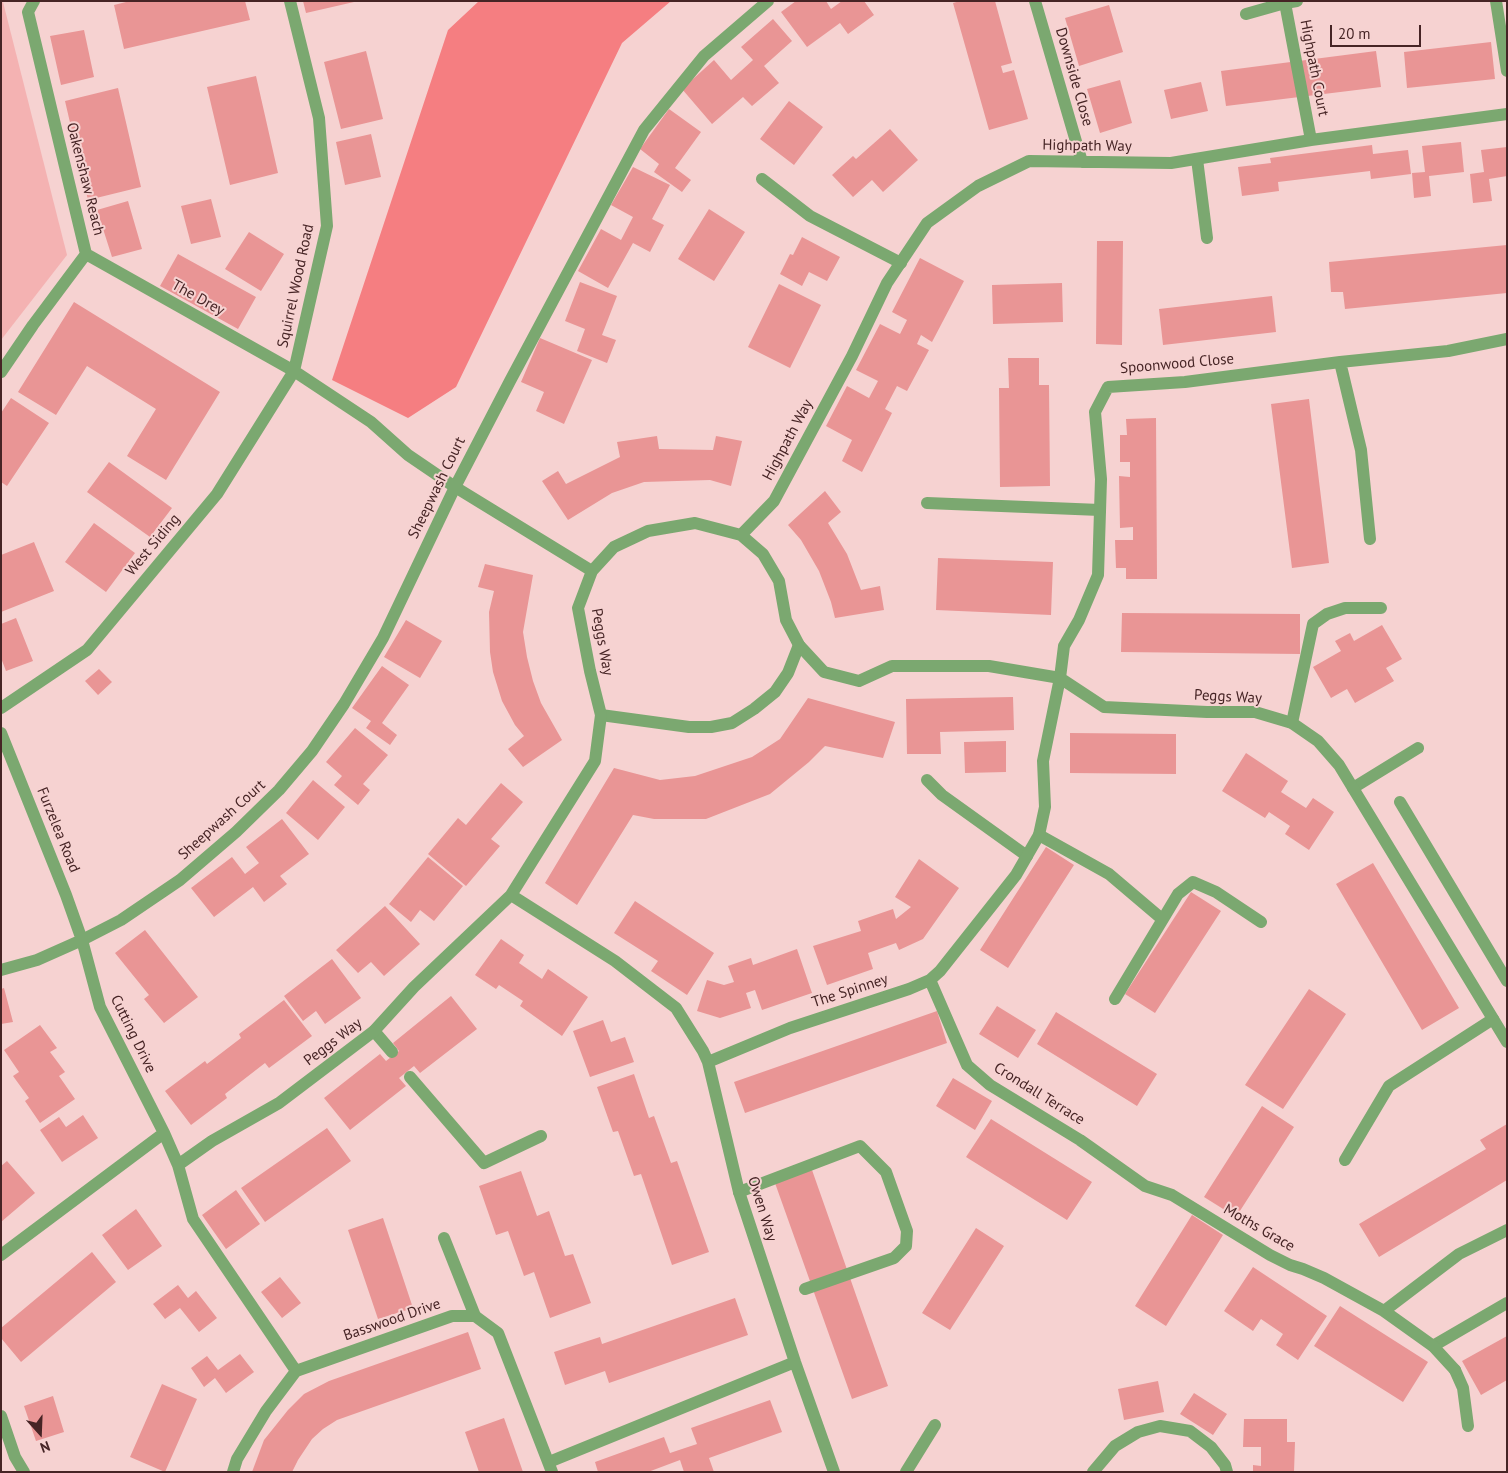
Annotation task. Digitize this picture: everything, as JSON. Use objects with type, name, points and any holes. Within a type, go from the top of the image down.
[{"type":"street","name":"Oakenshaw Reach","points":[[1,372],[33,325],[86,254],[28,12],[34,1]]},
{"type":"street","name":"Squirrel Wood Road","points":[[290,1],[319,118],[327,226],[294,371]]},
{"type":"street","name":"Sheepwash Court","points":[[82,940],[121,920],[180,880],[236,832],[279,790],[312,751],[344,704],[383,638],[455,487],[644,130],[704,56],[768,1]]},
{"type":"street","name":"Downside Close","points":[[1035,1],[1082,162]]},
{"type":"street","points":[[1496,1],[1507,71]]},
{"type":"street","points":[[1246,14],[1291,2]]},
{"type":"street","name":"Highpath Court","points":[[1291,2],[1311,140]]},
{"type":"street","name":"Highpath Way","points":[[741,535],[774,501],[852,356],[887,283],[900,263],[928,222],[978,186],[1029,161],[1171,163],[1311,140],[1507,114]]},
{"type":"street","points":[[1197,159],[1207,238]]},
{"type":"street","points":[[762,179],[810,216],[900,263]]},
{"type":"street","name":"The Drey","points":[[86,254],[294,371],[371,422],[408,455],[455,487],[592,571]]},
{"type":"street","name":"Spoonwood Close","points":[[1060,678],[1064,646],[1079,620],[1098,575],[1101,478],[1095,412],[1108,387],[1185,382],[1340,362],[1448,351],[1507,339]]},
{"type":"street","points":[[1340,362],[1361,450],[1370,539]]},
{"type":"street","name":"West Siding","points":[[1,708],[87,650],[217,494],[294,371]]},
{"type":"street","points":[[927,503],[1100,510]]},
{"type":"street","name":"Peggs Way","points":[[178,1165],[212,1141],[279,1103],[374,1031],[414,988],[510,895],[595,761],[601,715],[590,671],[578,608],[592,571],[614,547],[648,531],[695,523],[741,535],[763,554],[779,581],[786,620],[799,645],[824,672],[859,681],[892,666],[989,666],[1060,678],[1104,707],[1207,712],[1255,712],[1292,723],[1318,740],[1339,765],[1507,1042]]},
{"type":"street","points":[[1292,723],[1313,624],[1327,614],[1345,608],[1381,608]]},
{"type":"street","points":[[601,715],[689,727],[711,726],[732,722],[754,709],[775,692],[788,673],[799,645]]},
{"type":"street","name":"The Spinney","points":[[708,1062],[790,1028],[909,989],[930,980],[940,971],[1016,876],[1039,835],[1045,807],[1043,761],[1060,678]]},
{"type":"street","name":"Furzelea Road","points":[[1,733],[42,832],[82,940]]},
{"type":"street","points":[[1353,788],[1418,748]]},
{"type":"street","points":[[927,780],[942,795],[1027,856]]},
{"type":"street","points":[[1400,802],[1507,981]]},
{"type":"street","points":[[1039,835],[1109,874],[1162,919]]},
{"type":"street","points":[[1114,999],[1178,894],[1193,882],[1216,892],[1261,922]]},
{"type":"street","points":[[510,895],[615,961],[676,1008],[708,1062]]},
{"type":"street","points":[[1,970],[36,960],[82,940]]},
{"type":"street","name":"Cutting Drive","points":[[82,940],[100,1007],[164,1133]]},
{"type":"street","name":"Crondall Terrace","points":[[930,980],[967,1066],[990,1084],[1080,1140],[1145,1186]]},
{"type":"street","points":[[1345,1160],[1389,1086],[1493,1019]]},
{"type":"street","points":[[374,1031],[392,1052]]},
{"type":"street","name":"Owen Way","points":[[708,1062],[739,1192],[795,1362],[834,1472]]},
{"type":"street","points":[[410,1077],[484,1163],[541,1136]]},
{"type":"street","points":[[1,1255],[164,1133],[178,1165],[193,1219],[296,1371],[266,1411],[237,1459],[233,1472]]},
{"type":"street","points":[[739,1192],[860,1146],[886,1172],[907,1231],[906,1246],[894,1258],[805,1289]]},
{"type":"street","name":"Moths Grace","points":[[1145,1186],[1172,1195],[1270,1255],[1324,1278],[1384,1311],[1433,1346],[1455,1370],[1463,1388],[1468,1426]]},
{"type":"street","points":[[1384,1311],[1459,1254],[1507,1230]]},
{"type":"street","points":[[444,1238],[475,1316],[498,1333],[551,1467],[795,1362]]},
{"type":"street","points":[[1433,1346],[1507,1303]]},
{"type":"street","name":"Basswood Drive","points":[[296,1371],[452,1316],[475,1316]]},
{"type":"street","points":[[1,1416],[15,1457],[24,1472]]},
{"type":"street","points":[[906,1472],[935,1424]]},
{"type":"street","points":[[1093,1472],[1115,1446],[1138,1432],[1160,1426],[1190,1431],[1211,1447],[1225,1465],[1227,1472]]},
{"type":"shaded area","points":[[479,1],[671,1],[622,43],[456,387],[408,418],[332,380],[448,30]]},
{"type":"shaded area","points":[[3,2],[67,255],[1,340],[1,3]]},
{"type":"building","points":[[130,1],[245,1],[250,20],[124,49],[114,5]]},
{"type":"building","points":[[303,1],[354,1],[354,2],[306,13]]},
{"type":"building","points":[[796,1],[826,1],[831,9],[842,1],[864,1],[874,15],[848,34],[840,23],[807,47],[781,12]]},
{"type":"building","points":[[960,1],[995,1],[1012,63],[1001,66],[1003,73],[1014,70],[1028,119],[989,130],[953,3]]},
{"type":"building","points":[[1109,5],[1123,52],[1079,66],[1065,18]]},
{"type":"building","points":[[773,19],[792,41],[764,66],[779,83],[752,106],[743,97],[712,124],[682,89],[714,60],[731,80],[753,60],[741,47]]},
{"type":"building","points":[[84,30],[94,77],[61,85],[50,36]]},
{"type":"building","points":[[1491,42],[1495,79],[1407,88],[1404,52]]},
{"type":"building","points":[[366,51],[383,119],[341,129],[324,62]]},
{"type":"building","points":[[1376,51],[1381,87],[1226,106],[1221,71]]},
{"type":"building","points":[[256,76],[278,173],[230,185],[207,87]]},
{"type":"building","points":[[1120,80],[1132,123],[1100,133],[1087,89]]},
{"type":"building","points":[[1201,82],[1208,111],[1171,119],[1164,90]]},
{"type":"building","points":[[118,88],[141,187],[88,200],[65,101]]},
{"type":"building","points":[[789,101],[823,127],[794,165],[760,139]]},
{"type":"building","points":[[669,109],[701,132],[675,168],[691,180],[682,192],[654,172],[659,164],[640,149]]},
{"type":"building","points":[[890,129],[918,160],[883,192],[872,180],[853,197],[832,175],[853,156],[856,159]]},
{"type":"building","points":[[371,134],[381,177],[345,185],[336,142]]},
{"type":"building","points":[[1461,142],[1464,172],[1429,176],[1431,196],[1414,198],[1412,173],[1425,172],[1422,146]]},
{"type":"building","points":[[1372,145],[1373,154],[1408,150],[1411,174],[1371,179],[1370,171],[1278,182],[1279,191],[1242,196],[1238,167],[1271,163],[1270,158]]},
{"type":"building","points":[[1507,147],[1507,176],[1489,179],[1492,201],[1473,203],[1470,174],[1484,172],[1481,150]]},
{"type":"building","points":[[633,167],[670,185],[652,219],[664,225],[650,252],[633,243],[608,288],[578,271],[601,229],[621,240],[633,217],[611,205]]},
{"type":"building","points":[[211,199],[221,237],[191,244],[181,206]]},
{"type":"building","points":[[128,201],[142,249],[112,257],[97,210]]},
{"type":"building","points":[[709,209],[745,232],[714,281],[678,259]]},
{"type":"building","points":[[249,232],[284,254],[261,291],[225,269]]},
{"type":"building","points":[[802,237],[840,257],[827,281],[809,272],[802,286],[780,274],[790,254],[793,255]]},
{"type":"building","points":[[1097,241],[1123,241],[1122,345],[1096,344]]},
{"type":"building","points":[[1507,245],[1507,293],[1345,309],[1343,292],[1331,292],[1329,262]]},
{"type":"building","points":[[178,254],[256,297],[238,329],[160,286]]},
{"type":"building","points":[[920,258],[964,281],[932,342],[921,335],[917,344],[929,350],[907,391],[897,386],[885,409],[892,413],[862,472],[842,461],[852,440],[826,426],[847,386],[869,398],[878,381],[856,370],[880,324],[900,334],[907,320],[892,312]]},
{"type":"building","points":[[580,282],[617,296],[602,335],[616,340],[607,363],[577,351],[585,329],[565,321]]},
{"type":"building","points":[[1062,283],[1063,322],[993,324],[992,285]]},
{"type":"building","points":[[779,284],[821,305],[790,368],[748,347]]},
{"type":"building","points":[[1272,296],[1276,332],[1163,345],[1159,309]]},
{"type":"building","points":[[74,302],[220,392],[166,480],[127,456],[156,409],[87,366],[56,415],[18,392]]},
{"type":"building","points":[[540,338],[592,360],[564,424],[536,411],[544,392],[521,382]]},
{"type":"building","points":[[1008,358],[1039,358],[1039,385],[1049,385],[1050,486],[1000,487],[999,388],[1009,388]]},
{"type":"building","points":[[11,398],[49,423],[7,486],[1,482],[1,413]]},
{"type":"building","points":[[1309,399],[1329,563],[1292,568],[1271,404]]},
{"type":"building","points":[[1156,418],[1157,579],[1126,579],[1126,568],[1116,568],[1115,540],[1133,540],[1133,527],[1120,528],[1119,476],[1130,477],[1130,462],[1120,462],[1120,435],[1127,435],[1126,419]]},
{"type":"building","points":[[657,436],[659,449],[713,450],[716,436],[742,441],[731,486],[710,480],[644,482],[612,493],[568,520],[542,481],[558,471],[566,484],[620,457],[617,442]]},
{"type":"building","points":[[109,462],[172,508],[150,537],[87,492]]},
{"type":"building","points":[[825,491],[841,512],[828,523],[847,554],[861,590],[880,586],[884,610],[835,618],[819,571],[801,540],[788,525]]},
{"type":"building","points":[[94,523],[135,553],[106,592],[65,562]]},
{"type":"building","points":[[34,542],[54,591],[1,612],[1,555]]},
{"type":"building","points":[[938,558],[1053,562],[1051,615],[936,610]]},
{"type":"building","points":[[485,564],[533,575],[523,632],[527,657],[541,703],[562,740],[523,767],[508,749],[524,736],[515,725],[502,701],[493,672],[490,652],[489,612],[494,591],[478,587]]},
{"type":"building","points":[[1122,613],[1300,614],[1300,654],[1121,652]]},
{"type":"building","points":[[16,618],[33,661],[6,671],[1,658],[1,624]]},
{"type":"building","points":[[406,620],[442,641],[420,678],[384,657]]},
{"type":"building","points":[[1382,625],[1402,659],[1386,668],[1394,681],[1355,703],[1347,689],[1331,698],[1313,667],[1341,651],[1335,641],[1350,633],[1354,641]]},
{"type":"building","points":[[382,666],[409,685],[382,723],[397,735],[390,745],[366,728],[371,721],[352,708]]},
{"type":"building","points":[[99,669],[112,682],[98,695],[85,681]]},
{"type":"building","points":[[1013,697],[1014,730],[940,732],[941,754],[907,754],[906,699]]},
{"type":"building","points":[[808,698],[895,722],[883,758],[825,746],[809,762],[770,794],[706,819],[654,819],[633,815],[577,905],[545,883],[614,768],[660,780],[695,776],[752,757],[780,739]]},
{"type":"building","points":[[355,728],[388,755],[363,784],[370,790],[358,805],[334,785],[342,776],[326,762]]},
{"type":"building","points":[[1070,733],[1176,734],[1176,774],[1070,773]]},
{"type":"building","points":[[1006,741],[1006,772],[965,773],[964,742]]},
{"type":"building","points":[[1246,753],[1288,781],[1281,792],[1306,808],[1313,798],[1334,812],[1309,850],[1285,834],[1290,826],[1269,812],[1265,818],[1222,791]]},
{"type":"building","points":[[313,780],[345,807],[318,840],[286,813]]},
{"type":"building","points":[[501,783],[523,802],[491,839],[500,846],[466,886],[428,854],[458,818],[466,825]]},
{"type":"building","points":[[282,819],[309,854],[280,876],[287,884],[264,902],[253,887],[214,917],[191,888],[232,857],[245,874],[259,863],[246,847]]},
{"type":"building","points":[[1046,847],[1074,865],[1008,968],[980,950]]},
{"type":"building","points":[[428,857],[463,886],[434,921],[420,910],[411,922],[389,904]]},
{"type":"building","points":[[919,859],[959,888],[923,939],[899,950],[896,943],[868,953],[873,969],[827,985],[813,946],[861,931],[858,921],[893,909],[896,919],[911,907],[895,897]]},
{"type":"building","points":[[1373,863],[1459,1008],[1422,1030],[1336,884]]},
{"type":"building","points":[[1191,892],[1221,911],[1155,1013],[1125,994]]},
{"type":"building","points":[[635,901],[714,953],[687,995],[651,971],[658,961],[614,933]]},
{"type":"building","points":[[385,906],[420,944],[384,976],[371,962],[358,973],[336,950]]},
{"type":"building","points":[[145,930],[198,997],[164,1023],[144,999],[149,995],[115,953]]},
{"type":"building","points":[[501,939],[524,955],[519,963],[542,979],[548,969],[588,997],[562,1036],[520,1006],[523,1001],[499,985],[496,989],[475,975]]},
{"type":"building","points":[[797,949],[812,993],[762,1010],[755,990],[746,993],[751,1008],[720,1018],[697,1011],[707,980],[724,985],[734,982],[728,966],[751,958],[753,965]]},
{"type":"building","points":[[332,959],[361,998],[325,1024],[316,1011],[303,1021],[284,996]]},
{"type":"building","points":[[4,988],[13,1022],[1,1024],[1,989]]},
{"type":"building","points":[[1309,989],[1346,1014],[1283,1109],[1245,1085]]},
{"type":"building","points":[[451,996],[477,1029],[420,1073],[414,1066],[399,1078],[406,1086],[350,1130],[324,1098],[380,1054],[386,1061],[399,1051],[393,1043]]},
{"type":"building","points":[[284,1000],[312,1036],[269,1068],[265,1063],[225,1094],[227,1098],[191,1125],[165,1091],[205,1061],[207,1064],[241,1038],[239,1034]]},
{"type":"building","points":[[997,1006],[1036,1030],[1018,1058],[979,1034]]},
{"type":"building","points":[[937,1011],[947,1043],[745,1113],[734,1082]]},
{"type":"building","points":[[1056,1012],[1157,1074],[1137,1106],[1037,1044]]},
{"type":"building","points":[[603,1020],[611,1042],[625,1037],[634,1062],[590,1077],[573,1031]]},
{"type":"building","points":[[40,1025],[57,1048],[50,1052],[65,1072],[59,1076],[75,1099],[40,1123],[25,1101],[29,1098],[13,1076],[19,1072],[4,1050]]},
{"type":"building","points":[[634,1074],[649,1118],[654,1116],[671,1163],[677,1161],[709,1252],[672,1265],[641,1174],[634,1176],[618,1131],[613,1132],[597,1087]]},
{"type":"building","points":[[953,1078],[992,1101],[975,1130],[936,1106]]},
{"type":"building","points":[[1262,1106],[1294,1127],[1236,1217],[1204,1197]]},
{"type":"building","points":[[83,1115],[98,1138],[62,1162],[40,1130],[59,1117],[66,1127]]},
{"type":"building","points":[[991,1119],[1092,1182],[1067,1220],[966,1157]]},
{"type":"building","points":[[1507,1124],[1507,1180],[1379,1257],[1359,1224],[1486,1149],[1480,1140]]},
{"type":"building","points":[[327,1128],[351,1161],[265,1222],[241,1188]]},
{"type":"building","points":[[7,1161],[35,1193],[1,1222],[1,1166]]},
{"type":"building","points":[[812,1170],[888,1386],[852,1399],[775,1183]]},
{"type":"building","points":[[521,1171],[537,1216],[549,1211],[565,1256],[573,1254],[591,1303],[550,1318],[534,1272],[524,1276],[508,1231],[496,1235],[479,1186]]},
{"type":"building","points":[[236,1190],[260,1224],[226,1249],[202,1215]]},
{"type":"building","points":[[136,1209],[162,1246],[128,1270],[102,1235]]},
{"type":"building","points":[[1192,1215],[1223,1235],[1166,1326],[1135,1306]]},
{"type":"building","points":[[383,1218],[413,1308],[378,1319],[348,1230]]},
{"type":"building","points":[[976,1228],[1004,1246],[950,1330],[922,1313]]},
{"type":"building","points":[[92,1252],[116,1282],[21,1362],[1,1338],[1,1328]]},
{"type":"building","points":[[1253,1267],[1327,1316],[1298,1360],[1276,1345],[1283,1334],[1261,1319],[1253,1331],[1224,1311]]},
{"type":"building","points":[[280,1277],[301,1303],[282,1318],[261,1292]]},
{"type":"building","points":[[178,1285],[188,1298],[196,1291],[217,1318],[199,1332],[180,1308],[165,1319],[153,1304]]},
{"type":"building","points":[[735,1298],[748,1335],[609,1383],[605,1371],[565,1385],[554,1352],[600,1337],[602,1344]]},
{"type":"building","points":[[1340,1306],[1428,1362],[1403,1402],[1314,1346]]},
{"type":"building","points":[[468,1332],[481,1369],[337,1420],[312,1439],[292,1472],[252,1472],[264,1440],[288,1410],[304,1394],[329,1381]]},
{"type":"building","points":[[1507,1336],[1507,1380],[1481,1395],[1462,1361]]},
{"type":"building","points":[[240,1354],[254,1372],[226,1393],[215,1378],[204,1387],[191,1368],[207,1356],[218,1370]]},
{"type":"building","points":[[1158,1381],[1164,1412],[1124,1420],[1118,1389]]},
{"type":"building","points":[[162,1384],[197,1399],[165,1472],[130,1457]]},
{"type":"building","points":[[1194,1393],[1227,1414],[1213,1435],[1180,1414]]},
{"type":"building","points":[[53,1396],[64,1432],[36,1441],[24,1406]]},
{"type":"building","points":[[770,1400],[782,1432],[709,1458],[714,1472],[684,1472],[680,1460],[648,1472],[598,1472],[595,1462],[664,1437],[670,1453],[697,1444],[691,1428]]},
{"type":"building","points":[[504,1418],[523,1472],[479,1472],[465,1432]]},
{"type":"building","points":[[1244,1419],[1287,1419],[1287,1442],[1295,1442],[1294,1472],[1253,1472],[1253,1465],[1261,1466],[1261,1447],[1243,1447]]}]
